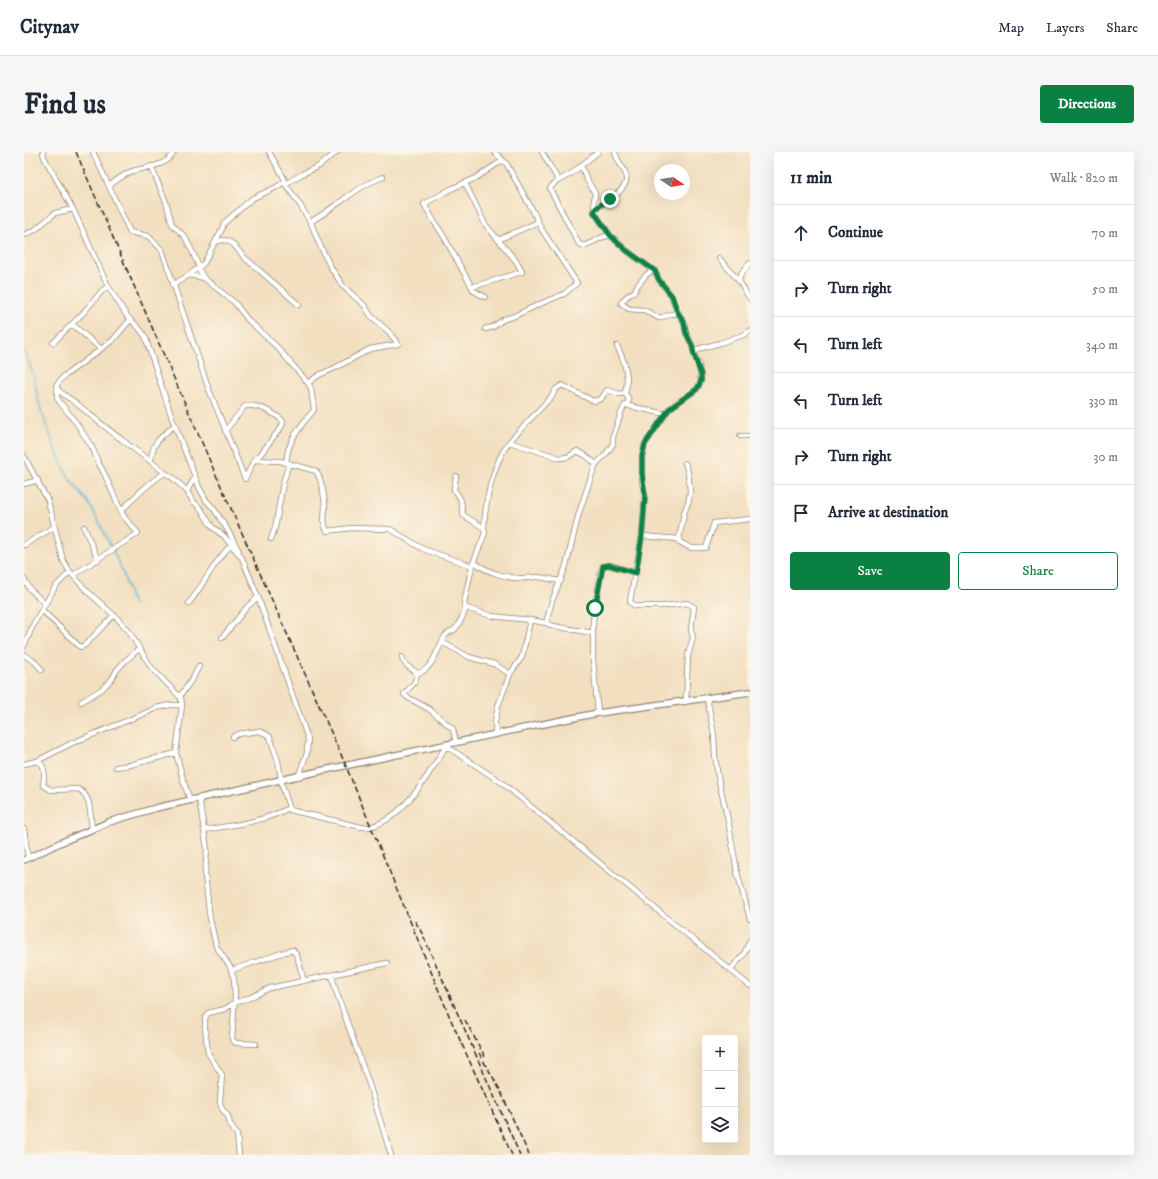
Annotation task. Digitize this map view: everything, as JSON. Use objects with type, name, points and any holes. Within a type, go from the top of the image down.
[{"type":"main road","points":[[26,859],[92,829],[127,816],[190,800],[598,713],[750,692]]},
{"type":"street","points":[[43,152],[44,157],[73,209],[108,286],[130,320],[139,328],[144,336],[172,418],[195,477],[206,500],[214,509],[227,529],[242,558],[258,597],[308,738],[307,753],[298,777]]},
{"type":"street","points":[[93,152],[130,232],[148,236],[162,250],[208,388],[225,431],[245,479],[254,460],[260,455],[283,423],[282,420],[257,406],[248,405],[245,406],[225,431]]},
{"type":"street","points":[[109,186],[124,175],[165,162],[173,156],[174,152]]},
{"type":"street","points":[[268,152],[284,178],[284,183],[310,222],[330,266],[343,286],[365,306],[372,316],[389,332],[398,344],[370,349],[308,382]]},
{"type":"street","points":[[173,285],[204,263],[224,223],[232,215],[243,208],[253,198],[319,166],[337,152]]},
{"type":"street","points":[[485,329],[493,327],[504,319],[512,317],[564,294],[577,283],[542,230],[506,163],[494,152]]},
{"type":"street","points":[[542,152],[556,177],[556,182]]},
{"type":"street","points":[[598,152],[556,182],[551,186],[550,190],[579,244],[582,246],[587,245],[610,235]]},
{"type":"street","points":[[594,212],[596,208],[620,192],[625,183],[625,171],[618,161],[615,152]]},
{"type":"street","points":[[484,297],[474,291],[424,204],[476,178],[503,160]]},
{"type":"street","points":[[581,165],[587,180],[595,193],[594,212],[610,235],[626,250],[655,271],[659,280],[672,296],[673,303],[684,322],[686,333],[692,345],[701,375],[700,385],[691,394],[669,409],[645,444],[642,482],[645,495],[642,536],[630,601],[634,605],[666,606],[687,603],[694,607],[691,630],[693,638],[688,655],[686,702]]},
{"type":"street","points":[[151,166],[166,202],[172,224],[185,237],[194,253],[198,268],[204,278],[235,302],[248,320],[277,346],[308,382],[312,392],[313,413],[303,423],[293,438],[288,450],[288,463],[275,528],[271,540]]},
{"type":"street","points":[[310,222],[367,184],[383,177]]},
{"type":"street","points":[[465,183],[485,224],[516,261],[522,272],[472,287]]},
{"type":"street","points":[[24,235],[35,230],[55,213],[73,209]]},
{"type":"street","points":[[498,240],[538,222]]},
{"type":"street","points":[[215,242],[223,240],[233,244],[244,257],[299,305]]},
{"type":"street","points":[[719,258],[740,281],[750,299]]},
{"type":"street","points":[[740,281],[741,274],[750,263]]},
{"type":"street","points":[[652,270],[637,286],[635,291],[626,297],[621,303],[628,309],[644,310],[658,318],[679,313]]},
{"type":"street","points":[[189,275],[204,278]]},
{"type":"street","points":[[53,343],[108,286]]},
{"type":"street","points":[[24,646],[55,587],[72,574],[98,560],[138,534],[121,511],[93,449],[77,424],[59,401],[57,397],[56,384],[63,377],[113,340],[130,320]]},
{"type":"street","points":[[72,324],[101,349]]},
{"type":"street","points":[[694,354],[698,349],[744,335],[750,331]]},
{"type":"street","points":[[546,623],[552,601],[566,566],[579,513],[596,464],[613,444],[613,437],[621,413],[628,404],[629,400],[625,393],[628,382],[624,362],[617,346]]},
{"type":"street","points":[[417,673],[422,672],[430,665],[448,632],[457,627],[462,619],[466,608],[464,603],[473,564],[485,533],[486,506],[502,451],[551,397],[556,389],[562,385],[594,401],[601,399],[607,390],[619,394],[625,393]]},
{"type":"street","points":[[57,389],[77,404],[92,418],[151,460],[165,474],[172,477],[187,491],[192,500],[201,509],[212,527],[224,536],[242,558]]},
{"type":"street","points":[[625,406],[665,414]]},
{"type":"street","points":[[151,460],[152,451],[157,441],[175,425]]},
{"type":"street","points":[[740,436],[750,436]]},
{"type":"street","points":[[509,442],[560,458],[568,457],[577,451],[585,455],[596,464]]},
{"type":"street","points":[[24,456],[48,501],[63,560],[72,574],[88,592],[114,615],[128,630],[151,667],[180,696],[182,705],[176,753],[190,800]]},
{"type":"street","points":[[254,460],[288,463],[316,471],[319,475],[325,506],[324,527],[327,530],[351,528],[390,529],[423,549],[473,564],[505,576],[527,578],[535,577],[561,581]]},
{"type":"street","points":[[642,536],[679,538],[684,513],[689,500],[690,490],[688,472],[685,463]]},
{"type":"street","points":[[121,511],[151,482],[165,474]]},
{"type":"street","points":[[456,476],[454,490],[462,502],[463,515],[484,528]]},
{"type":"street","points":[[187,491],[195,477]]},
{"type":"street","points":[[24,484],[38,480]]},
{"type":"street","points":[[678,541],[691,548],[706,548],[714,523],[750,519]]},
{"type":"street","points":[[24,545],[54,527]]},
{"type":"street","points":[[84,527],[98,560]]},
{"type":"street","points":[[189,603],[223,552],[231,545]]},
{"type":"street","points":[[598,713],[593,660],[593,633],[595,608],[603,566],[609,565],[636,573]]},
{"type":"street","points":[[24,579],[45,604]]},
{"type":"street","points":[[222,638],[247,607],[258,597]]},
{"type":"street","points":[[466,608],[492,616],[530,620],[553,626],[593,633]]},
{"type":"street","points":[[42,610],[81,647],[85,645],[114,615]]},
{"type":"street","points":[[495,735],[495,722],[498,706],[510,674],[522,657],[530,620]]},
{"type":"street","points":[[442,642],[469,657],[494,664],[510,674]]},
{"type":"street","points":[[81,702],[102,689],[125,661],[139,649]]},
{"type":"street","points":[[24,655],[34,661],[42,670]]},
{"type":"street","points":[[402,657],[402,660],[406,665],[417,673]]},
{"type":"street","points":[[180,696],[199,666]]},
{"type":"street","points":[[417,673],[415,682],[404,694],[429,709],[453,729],[456,743]]},
{"type":"street","points":[[707,698],[714,735],[718,777],[728,820],[737,872],[750,919]]},
{"type":"street","points":[[24,764],[37,761],[72,743],[156,708],[182,705]]},
{"type":"street","points":[[233,737],[238,734],[259,731],[269,736],[278,761],[281,781],[290,810],[361,827],[371,827],[380,823],[405,803],[432,770],[446,746],[501,782],[750,986]]},
{"type":"street","points":[[116,766],[130,765],[176,753]]},
{"type":"street","points":[[37,761],[43,765],[45,773],[43,785],[45,787],[52,790],[78,789],[87,796],[92,829]]},
{"type":"street","points":[[199,798],[207,849],[205,875],[211,925],[216,946],[232,970],[235,984],[232,1040],[236,1043],[256,1044]]},
{"type":"street","points":[[204,830],[242,824],[279,813],[289,808]]},
{"type":"street","points":[[24,829],[26,859]]},
{"type":"street","points":[[730,970],[744,954],[750,940]]},
{"type":"street","points":[[232,970],[293,950],[297,956],[304,981]]},
{"type":"street","points":[[239,1155],[237,1135],[230,1124],[228,1116],[222,1109],[220,1102],[222,1075],[208,1053],[205,1018],[208,1013],[224,1009],[234,1003],[250,998],[270,988],[387,963]]},
{"type":"street","points":[[332,975],[336,991],[369,1084],[391,1155]]},
{"type":"waterway","points":[[24,350],[33,374],[40,407],[54,446],[69,478],[88,502],[100,524],[122,570],[133,605]]},
{"type":"railway","points":[[76,152],[216,475],[343,759],[451,1020],[512,1155]]},
{"type":"railway","points":[[415,921],[423,935],[520,1155]]},
{"type":"railway","points":[[465,1020],[485,1057]]},
{"type":"railway","points":[[479,1053],[499,1088],[529,1155]]},
{"type":"route","points":[[595,608],[601,570],[605,564],[636,573],[642,536],[644,510],[645,495],[642,482],[642,456],[645,444],[669,409],[697,389],[701,381],[701,375],[691,341],[686,333],[682,317],[673,303],[672,296],[659,280],[655,271],[616,241],[594,212],[596,208],[610,199]]}]
